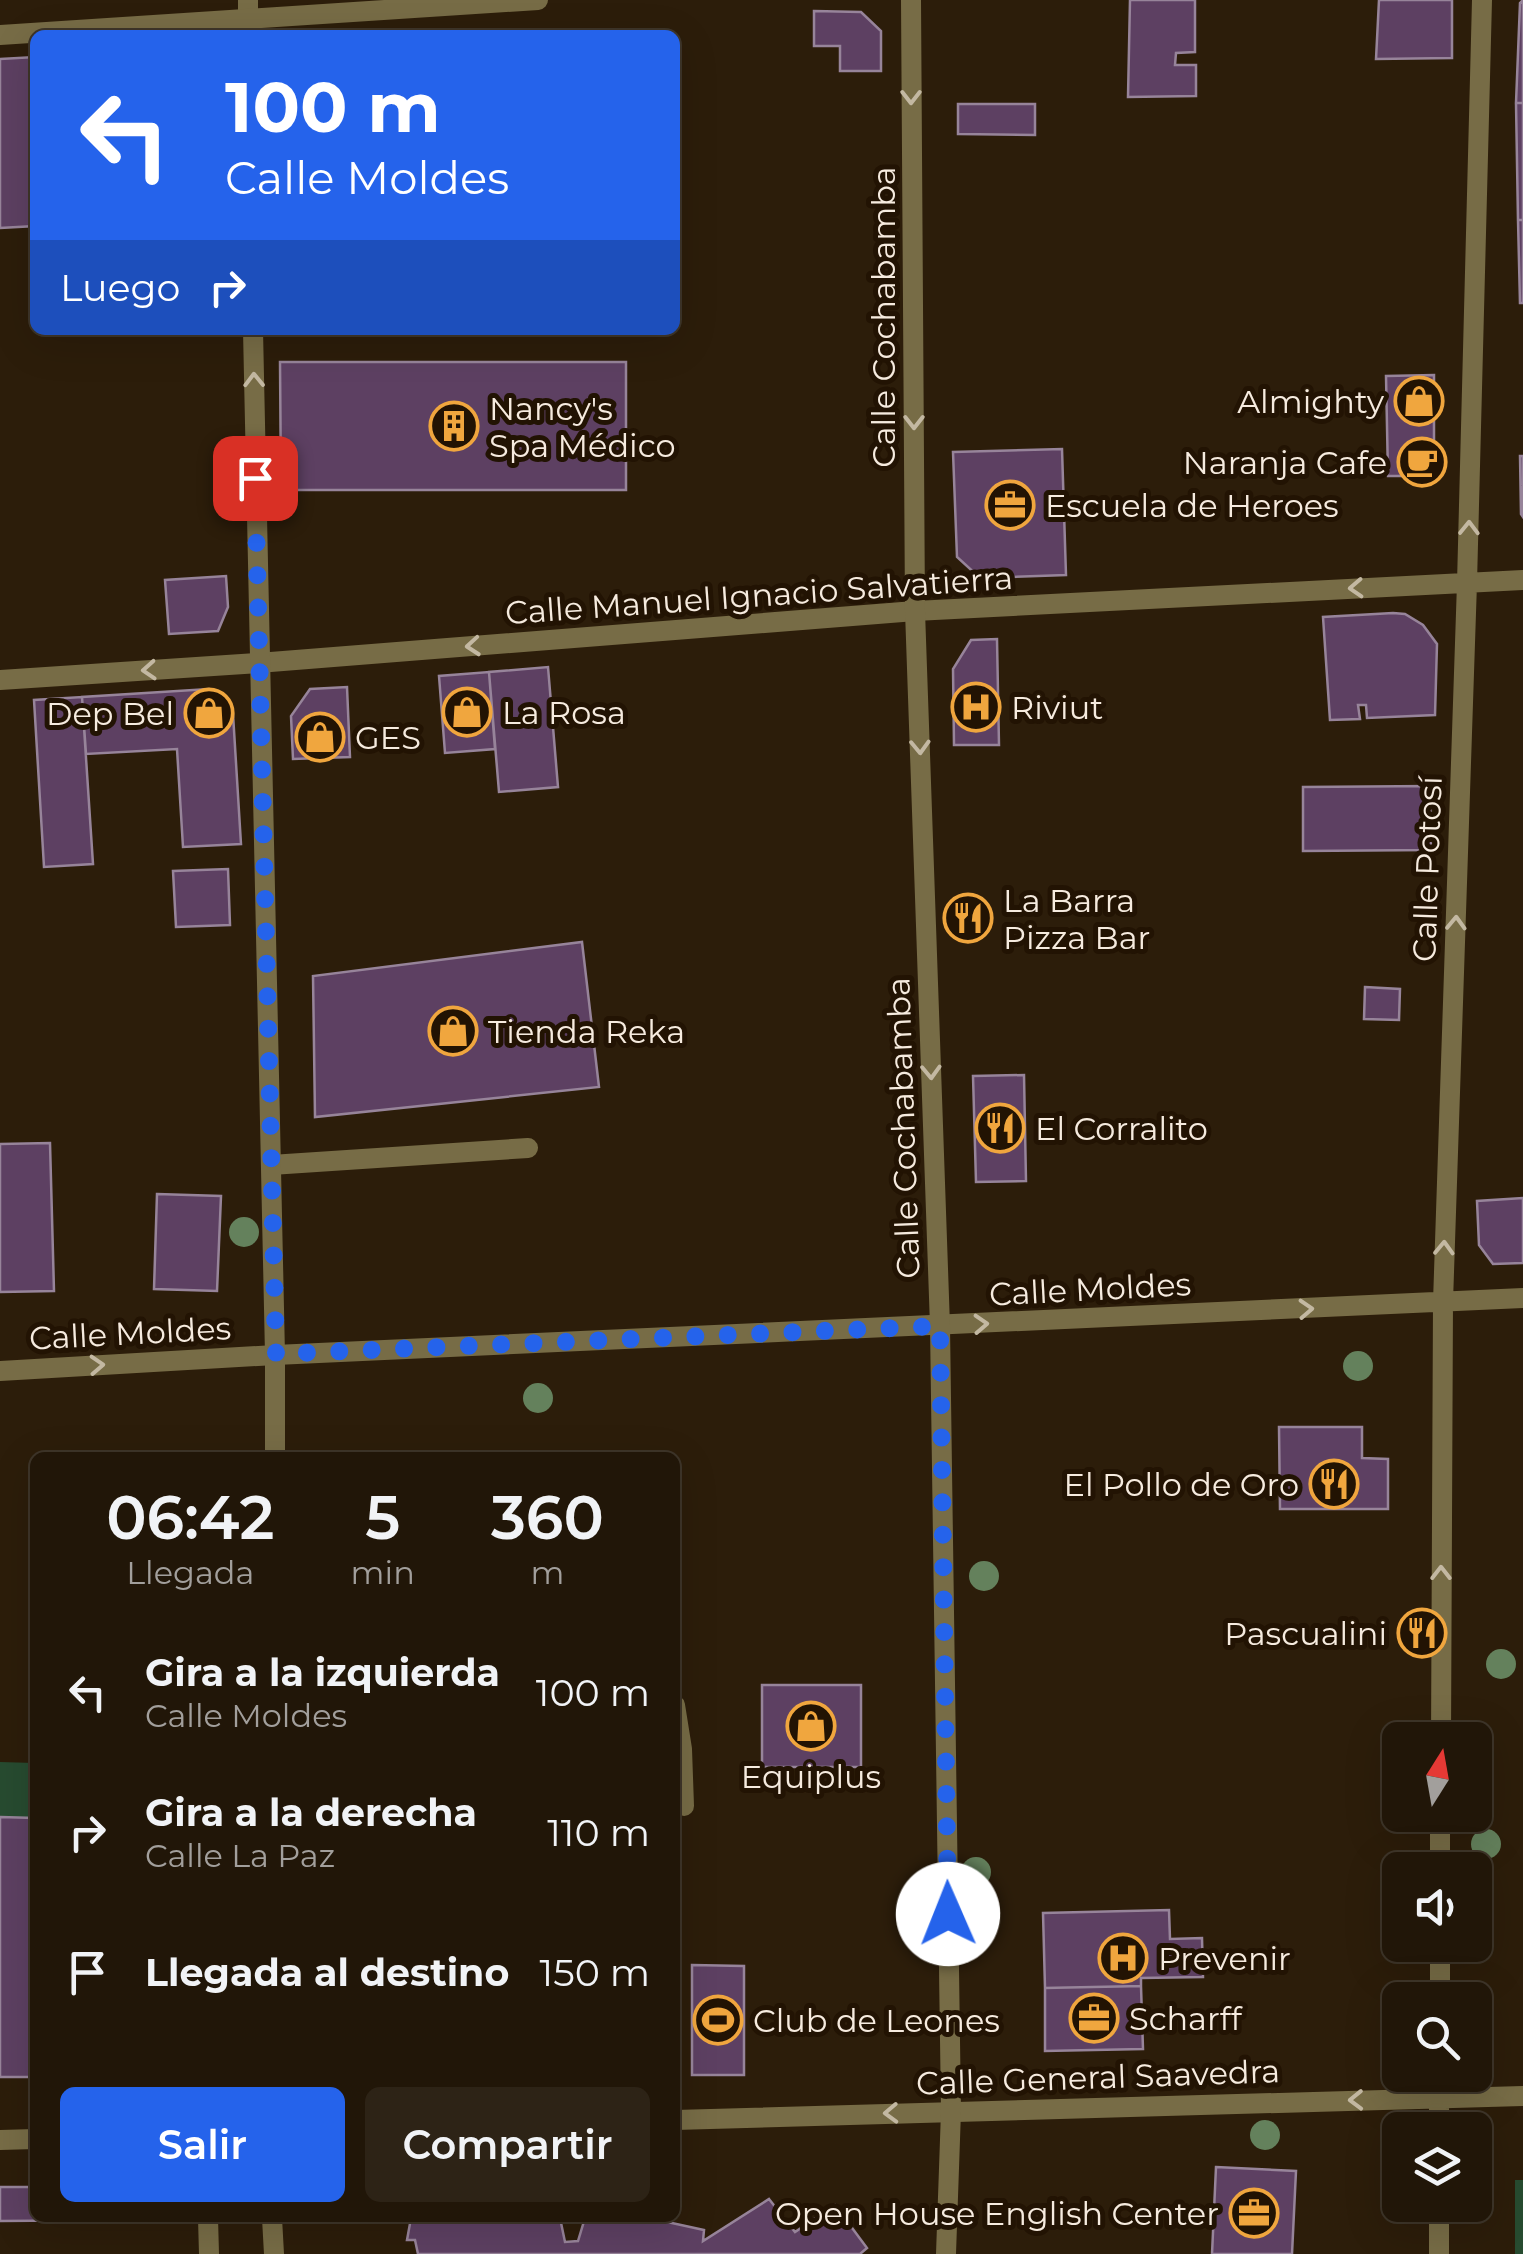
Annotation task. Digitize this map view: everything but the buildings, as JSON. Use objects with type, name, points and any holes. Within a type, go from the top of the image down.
[{"type":"street","points":[[83,30],[538,0]]},
{"type":"street","name":"Calle Cochabamba","points":[[911,0],[915,612],[940,1326],[950,2110],[946,2254]]},
{"type":"street","name":"Calle Potosí","points":[[1441,1722],[1442,1302],[1468,582],[1482,0]]},
{"type":"street","points":[[0,36],[30,34]]},
{"type":"street","points":[[253,335],[275,1452]]},
{"type":"street","name":"Calle Manuel Ignacio Salvatierra","points":[[0,680],[915,612],[1523,580]]},
{"type":"street","points":[[271,1165],[528,1148]]},
{"type":"street","name":"Calle Moldes","points":[[0,1370],[1523,1298]]},
{"type":"street","points":[[680,1736],[684,1806]]},
{"type":"street","points":[[1439,2092],[1439,2112]]},
{"type":"street","name":"Calle General Saavedra","points":[[680,2120],[1523,2096]]},
{"type":"street","points":[[0,2140],[30,2139]]},
{"type":"street","points":[[208,2222],[208,2254]]},
{"type":"street","points":[[272,2222],[274,2254]]},
{"type":"street","points":[[1439,2222],[1439,2254]]},
{"type":"green space","points":[[0,1762],[30,1763],[30,1818],[0,1817]]},
{"type":"green space","points":[[1515,2180],[1523,2180],[1523,2254],[1515,2254]]},
{"type":"place","name":"Almighty","points":[[1419,401]]},
{"type":"place","name":"Nancy's Spa Médico","points":[[454,426]]},
{"type":"place","name":"Naranja Cafe","points":[[1422,462]]},
{"type":"place","name":"Escuela de Heroes","points":[[1010,505]]},
{"type":"place","name":"Riviut","points":[[976,707]]},
{"type":"place","name":"La Rosa","points":[[467,712]]},
{"type":"place","name":"Dep Bel","points":[[209,713]]},
{"type":"place","name":"GES","points":[[320,737]]},
{"type":"place","name":"La Barra Pizza Bar","points":[[968,918]]},
{"type":"place","name":"Tienda Reka","points":[[453,1031]]},
{"type":"place","name":"El Corralito","points":[[1000,1128]]},
{"type":"place","name":"El Pollo de Oro","points":[[1334,1484]]},
{"type":"place","name":"Pascualini","points":[[1422,1633]]},
{"type":"place","name":"Equiplus","points":[[811,1726]]},
{"type":"place","name":"Prevenir","points":[[1123,1958]]},
{"type":"place","name":"Scharff","points":[[1094,2018]]},
{"type":"place","name":"Club de Leones","points":[[718,2020]]},
{"type":"place","name":"Open House English Center","points":[[1254,2213]]},
{"type":"route","points":[[255,478],[276,1354],[940,1326],[948,1914]]}]
